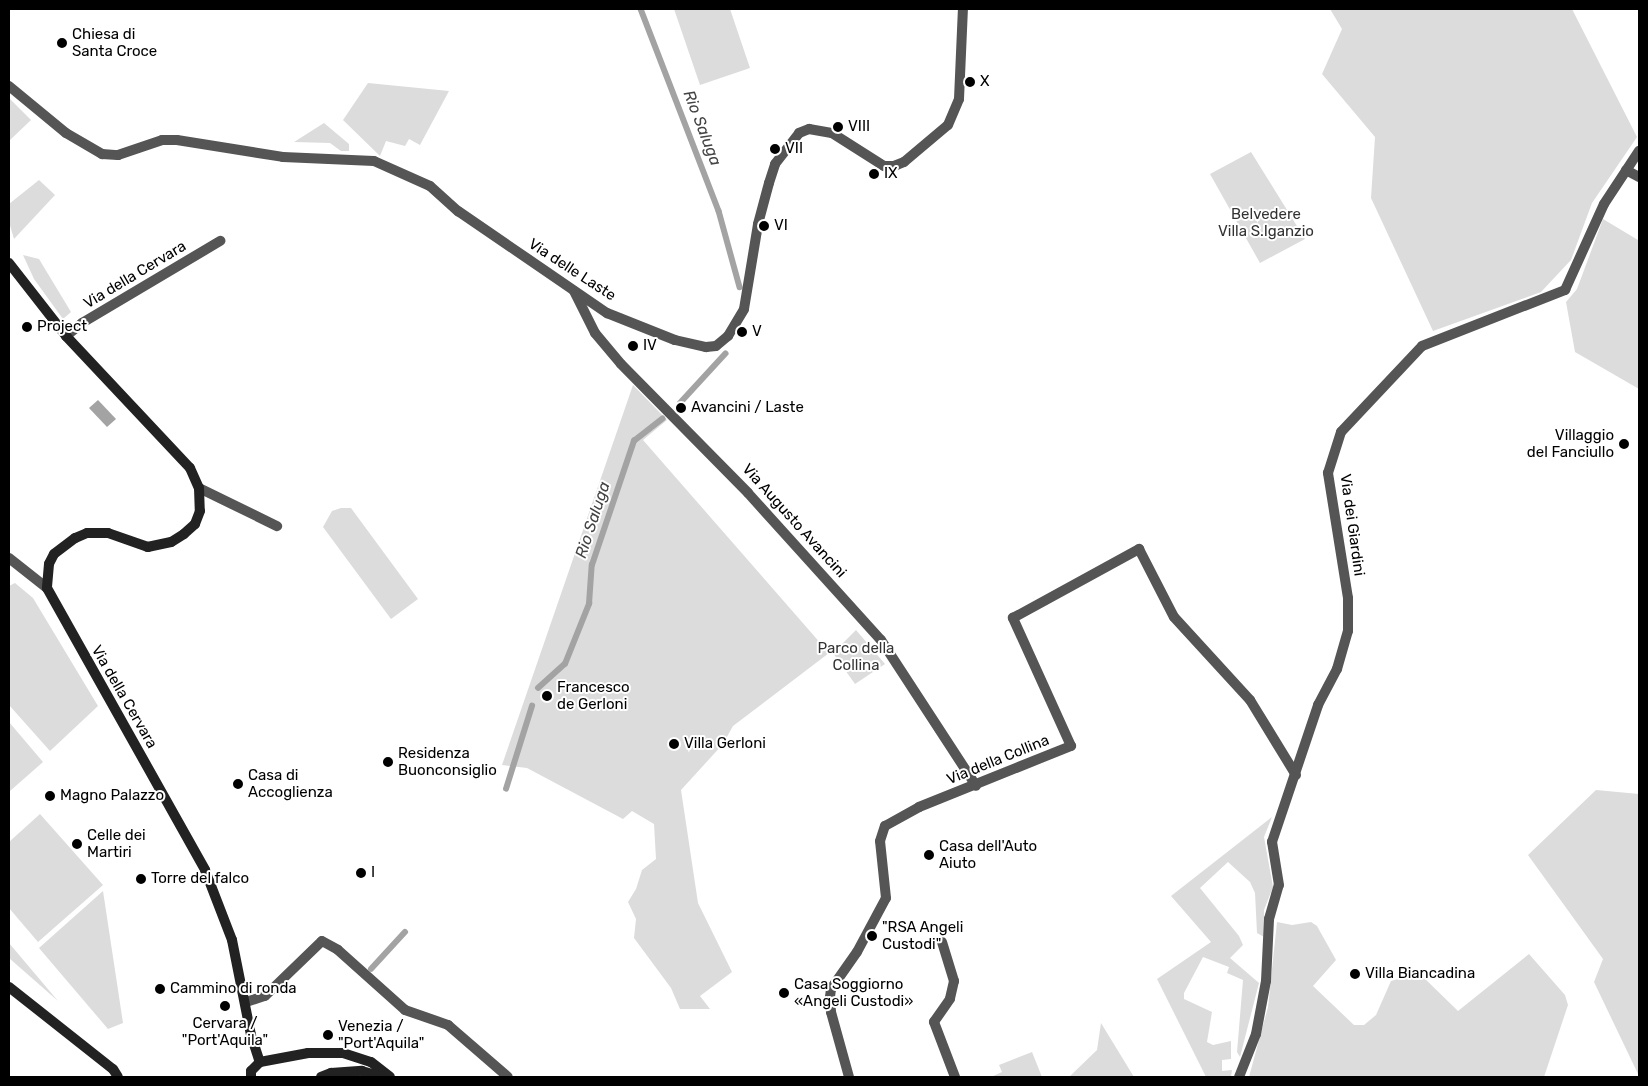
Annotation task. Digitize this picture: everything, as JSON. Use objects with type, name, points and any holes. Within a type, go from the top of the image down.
[{"type":"street","name":"Via delle Laste","points":[[9,86],[88,149],[110,156],[162,140],[176,140],[283,157],[374,161],[430,186],[458,211],[607,313],[675,340],[706,347],[721,342],[744,308],[758,224],[775,164],[786,147],[799,133],[821,130],[847,140],[884,166],[894,166],[927,144],[948,125],[959,99],[963,9]]},
{"type":"street","name":"Via dei Giardini","points":[[1240,1077],[1256,1034],[1266,981],[1269,919],[1279,885],[1272,842],[1318,705],[1337,669],[1348,632],[1348,598],[1328,473],[1341,432],[1422,346],[1565,290],[1604,204],[1639,151]]},
{"type":"street","points":[[1626,170],[1639,177]]},
{"type":"street","name":"Via della Cervara","points":[[66,336],[82,323],[220,241]]},
{"type":"street","points":[[9,263],[66,336],[190,468],[199,488],[200,511],[195,524],[184,534],[171,542],[148,547],[108,533],[92,533],[75,538],[54,554],[49,564],[47,588]]},
{"type":"street","name":"Via Augusto Avancini","points":[[573,290],[595,333],[621,364],[748,493],[881,640],[976,786]]},
{"type":"street","points":[[199,488],[261,516],[277,526]]},
{"type":"street","name":"Via della Collina","points":[[849,1077],[830,1012],[830,992],[878,917],[886,898],[880,841],[885,826],[919,807],[976,786],[1071,746],[1013,618],[1139,549],[1174,617],[1191,638],[1250,700],[1296,775]]},
{"type":"street","points":[[9,558],[47,588]]},
{"type":"street","name":"Via della Cervara","points":[[47,588],[205,870],[232,940],[246,1002],[251,1035],[260,1062]]},
{"type":"street","points":[[246,1002],[265,996],[322,941],[338,950],[405,1010],[448,1025],[508,1077]]},
{"type":"street","points":[[942,942],[954,981],[950,999],[934,1022],[956,1077]]},
{"type":"street","points":[[9,987],[113,1069],[118,1077]]},
{"type":"street","points":[[252,1077],[251,1071],[260,1062],[308,1053],[343,1053],[371,1062],[390,1077]]},
{"type":"street","points":[[322,1077],[331,1073],[362,1071],[382,1077]]},
{"type":"green space","points":[[674,9],[730,9],[750,68],[700,85]]},
{"type":"green space","points":[[1330,9],[1572,9],[1637,137],[1592,203],[1571,260],[1541,292],[1433,331],[1371,198],[1375,137],[1322,74],[1342,29]]},
{"type":"green space","points":[[368,83],[449,91],[420,145],[409,139],[405,146],[386,141],[380,156],[343,120]]},
{"type":"green space","points":[[9,98],[31,120],[9,141]]},
{"type":"green space","points":[[324,123],[349,144],[349,151],[341,151],[330,143],[294,142]]},
{"type":"green space","name":"Belvedere Villa S.Iganzio","points":[[1251,152],[1305,239],[1260,263],[1210,174]]},
{"type":"green space","points":[[39,180],[55,195],[14,239],[9,222],[9,204]]},
{"type":"green space","points":[[1603,219],[1638,240],[1639,389],[1575,352],[1566,302],[1577,289]]},
{"type":"green space","points":[[23,255],[39,259],[71,312],[63,319],[34,279]]},
{"type":"green space","points":[[633,385],[667,420],[643,440],[829,653],[733,726],[723,744],[681,790],[698,903],[732,972],[700,996],[710,1009],[680,1009],[671,988],[634,938],[636,919],[628,902],[636,889],[642,870],[656,859],[654,824],[632,811],[623,819],[527,768],[502,765]]},
{"type":"green space","points":[[341,508],[351,508],[418,599],[391,619],[323,527],[332,511]]},
{"type":"green space","points":[[15,583],[33,598],[98,706],[50,751],[9,705],[9,586]]},
{"type":"green space","name":"Parco della Collina","points":[[856,630],[885,664],[855,684],[833,653]]},
{"type":"green space","points":[[9,722],[43,762],[10,791],[9,790]]},
{"type":"green space","points":[[1596,790],[1639,794],[1639,1076],[1594,982],[1603,959],[1528,855]]},
{"type":"green space","points":[[40,814],[103,885],[38,942],[9,908],[9,842]]},
{"type":"green space","points":[[1272,817],[1264,837],[1273,887],[1264,910],[1264,937],[1257,933],[1255,893],[1250,882],[1228,862],[1200,888],[1239,936],[1243,945],[1230,958],[1259,983],[1240,1057],[1237,1052],[1243,980],[1227,973],[1229,967],[1203,957],[1184,993],[1184,999],[1212,1012],[1207,1042],[1213,1045],[1231,1041],[1231,1059],[1222,1060],[1222,1071],[1232,1070],[1231,1077],[1206,1077],[1157,979],[1211,942],[1171,896]]},
{"type":"green space","points":[[103,891],[123,1023],[108,1029],[39,948]]},
{"type":"green space","points":[[1277,922],[1292,925],[1311,922],[1317,926],[1336,960],[1313,986],[1354,1025],[1364,1025],[1376,1015],[1391,981],[1419,973],[1458,1011],[1529,954],[1565,995],[1568,1005],[1544,1077],[1249,1077],[1268,1007]]},
{"type":"green space","points":[[9,943],[58,1001],[9,958]]},
{"type":"green space","points":[[1101,1023],[1134,1077],[1069,1077],[1097,1050]]},
{"type":"green space","points":[[1032,1052],[1042,1077],[991,1077],[1002,1072],[999,1065]]},
{"type":"shaded area","points":[[98,400],[116,419],[107,427],[89,408]]},
{"type":"waterway","name":"Rio Saluga","points":[[641,9],[719,211],[740,287]]},
{"type":"waterway","name":"Rio Saluga","points":[[680,403],[725,354]]},
{"type":"waterway","name":"Rio Saluga","points":[[538,688],[565,664],[589,604],[592,565],[634,441],[662,419]]},
{"type":"waterway","name":"Rio Saluga","points":[[506,789],[532,706]]},
{"type":"waterway","name":"Rio Saluga","points":[[371,969],[405,932]]},
{"type":"place","name":"Chiesa di Santa Croce","points":[[62,43]]},
{"type":"place","name":"X","points":[[970,82]]},
{"type":"place","name":"VIII","points":[[838,127]]},
{"type":"place","name":"VII","points":[[775,149]]},
{"type":"place","name":"IX","points":[[874,174]]},
{"type":"place","name":"VI","points":[[764,226]]},
{"type":"place","name":"Project","points":[[27,327]]},
{"type":"place","name":"V","points":[[742,332]]},
{"type":"place","name":"IV","points":[[633,346]]},
{"type":"place","name":"Avancini / Laste","points":[[681,408]]},
{"type":"place","name":"Villaggio del Fanciullo","points":[[1624,444]]},
{"type":"place","name":"Francesco de Gerloni","points":[[547,696]]},
{"type":"place","name":"Villa Gerloni","points":[[674,744]]},
{"type":"place","name":"Residenza Buonconsiglio","points":[[388,762]]},
{"type":"place","name":"Casa di Accoglienza","points":[[238,784]]},
{"type":"place","name":"Magno Palazzo","points":[[50,796]]},
{"type":"place","name":"Celle dei Martiri","points":[[77,844]]},
{"type":"place","name":"Casa dell'Auto Aiuto","points":[[929,855]]},
{"type":"place","name":"I","points":[[361,873]]},
{"type":"place","name":"Torre del falco","points":[[141,879]]},
{"type":"place","name":"\"RSA Angeli Custodi\"","points":[[872,936]]},
{"type":"place","name":"Villa Biancadina","points":[[1355,974]]},
{"type":"place","name":"Cammino di ronda","points":[[160,989]]},
{"type":"place","name":"Casa Soggiorno «Angeli Custodi»","points":[[784,993]]},
{"type":"place","name":"Cervara / \"Port'Aquila\"","points":[[225,1006]]},
{"type":"place","name":"Venezia / \"Port'Aquila\"","points":[[328,1035]]}]
